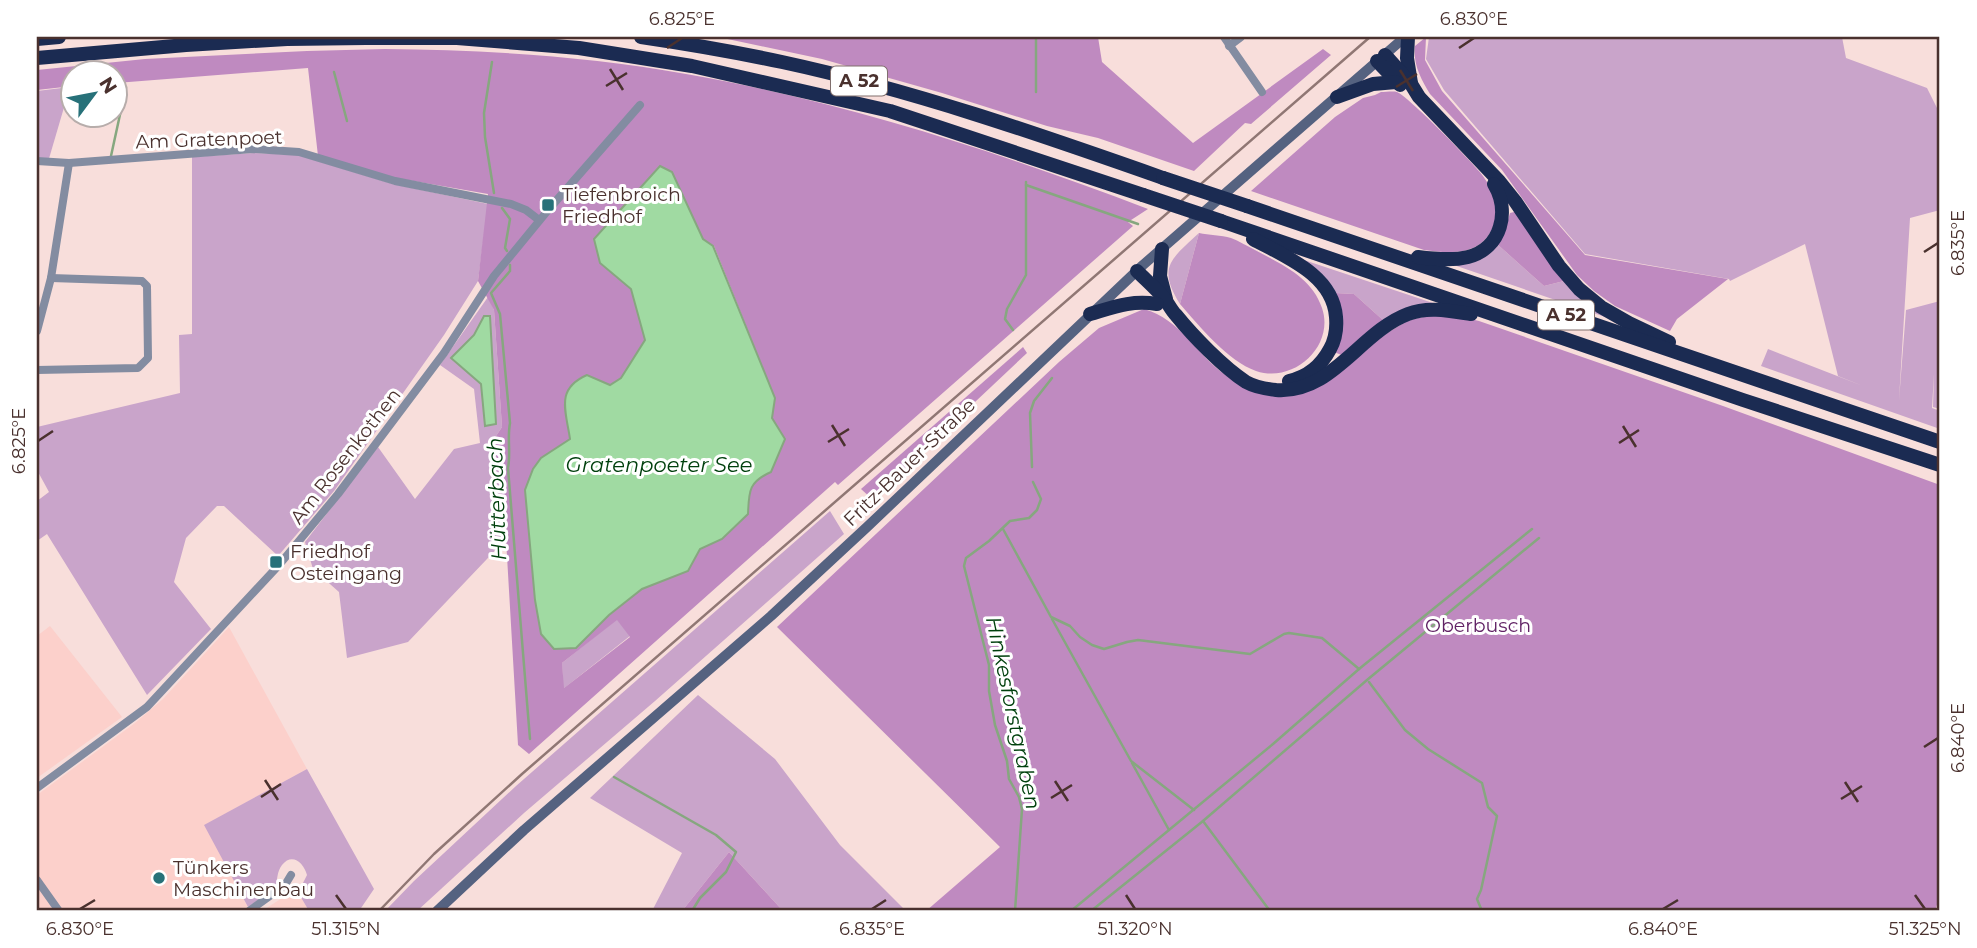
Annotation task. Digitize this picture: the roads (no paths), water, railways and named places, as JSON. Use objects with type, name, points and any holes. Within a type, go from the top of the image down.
[{"type":"highway","points":[[37,39],[60,37]]},
{"type":"highway","name":"A 52","points":[[641,37],[706,46],[785,62],[897,91],[1071,146],[1940,442]]},
{"type":"highway","points":[[1406,37],[1407,58],[1415,90]]},
{"type":"highway","name":"A 52","points":[[37,58],[287,39],[457,38],[579,48],[692,66],[890,111],[1940,465]]},
{"type":"highway","points":[[1381,58],[1396,82]]},
{"type":"highway","points":[[1381,58],[1415,90],[1516,201],[1559,267],[1586,295],[1629,323],[1744,376]]},
{"type":"highway","points":[[1337,97],[1373,84],[1396,82],[1415,90]]},
{"type":"highway","points":[[1389,254],[1436,260],[1470,257],[1483,249],[1497,234],[1503,214],[1502,200],[1485,168]]},
{"type":"highway","points":[[1222,221],[1308,270],[1323,284],[1336,310],[1337,327],[1332,345],[1323,362],[1305,375],[1283,382],[1266,382],[1231,369]]},
{"type":"highway","points":[[1162,249],[1162,302]]},
{"type":"highway","points":[[1134,274],[1231,369],[1247,383],[1265,389],[1285,391],[1321,379],[1391,322],[1409,314],[1426,310],[1449,310],[1508,320]]},
{"type":"highway","points":[[1090,314],[1136,302],[1162,302]]},
{"type":"main road","name":"Fritz-Bauer-Straße","points":[[437,911],[524,830],[771,616],[1134,274],[1406,37]]},
{"type":"street","points":[[1224,37],[1262,92]]},
{"type":"street","points":[[1229,46],[1241,37]]},
{"type":"street","name":"Am Rosenkothen","points":[[37,788],[147,708],[279,565],[346,483],[444,353],[494,276],[539,220],[640,105]]},
{"type":"street","name":"Am Gratenpoet","points":[[37,161],[69,163],[253,149],[299,152],[394,181],[511,204],[526,210],[539,220]]},
{"type":"street","points":[[37,331],[51,278],[69,163]]},
{"type":"street","points":[[37,370],[138,368],[148,358],[146,286],[142,281],[51,278]]},
{"type":"street","points":[[249,911],[285,885],[291,874]]},
{"type":"street","points":[[37,880],[59,911]]},
{"type":"water","name":"Gratenpoeter See","points":[[660,166],[672,172],[703,239],[713,246],[775,398],[772,418],[785,439],[771,472],[758,480],[751,489],[748,514],[722,539],[700,549],[688,571],[642,589],[609,615],[576,648],[554,649],[541,634],[535,600],[525,490],[533,469],[541,458],[570,439],[565,402],[570,387],[587,375],[610,385],[621,378],[645,340],[631,289],[600,263],[594,239]]},
{"type":"water","points":[[484,316],[490,316],[496,424],[485,426],[481,384],[451,358],[474,335]]},
{"type":"waterway","name":"Hinkesforstgraben","points":[[1036,37],[1036,92]]},
{"type":"waterway","name":"Hütterbach","points":[[492,62],[484,113],[494,193]]},
{"type":"waterway","points":[[334,72],[347,121]]},
{"type":"waterway","points":[[111,156],[117,130]]},
{"type":"waterway","name":"Hinkesforstgraben","points":[[1013,330],[1005,319],[1007,309],[1026,275],[1026,182]]},
{"type":"waterway","points":[[1026,185],[1138,224]]},
{"type":"waterway","name":"Hütterbach","points":[[502,208],[510,219],[505,248],[507,251]]},
{"type":"waterway","name":"Hütterbach","points":[[510,265],[510,271],[491,293],[500,314],[510,423],[508,468],[530,739]]},
{"type":"waterway","name":"Hinkesforstgraben","points":[[1032,467],[1030,413],[1034,401],[1052,378]]},
{"type":"waterway","name":"Hinkesforstgraben","points":[[1015,911],[1022,809],[1009,779],[1007,761],[995,725],[989,691],[989,665],[964,566],[966,558],[1010,521],[1029,518],[1037,510],[1041,499],[1033,482]]},
{"type":"waterway","points":[[1003,529],[1051,617],[1070,626],[1092,645],[1104,649],[1138,640],[1250,654],[1289,633],[1322,638],[1359,669]]},
{"type":"waterway","points":[[1071,911],[1359,669],[1532,529]]},
{"type":"waterway","points":[[1091,911],[1203,821],[1367,680],[1539,538]]},
{"type":"waterway","points":[[1052,619],[1131,761],[1194,810]]},
{"type":"waterway","points":[[1369,682],[1405,730],[1428,749],[1482,783],[1488,807],[1497,816],[1477,899],[1482,911]]},
{"type":"waterway","points":[[1132,763],[1169,830]]},
{"type":"waterway","name":"Hütterbach","points":[[614,777],[716,835],[736,852],[726,872],[700,898],[692,911]]},
{"type":"waterway","points":[[1203,821],[1270,911]]},
{"type":"railway","points":[[379,911],[434,854],[522,774],[1370,37]]},
{"type":"place","name":"Tiefenbroich Friedhof","points":[[548,205]]},
{"type":"place","name":"Friedhof Osteingang","points":[[276,562]]},
{"type":"place","name":"Tünkers Maschinenbau","points":[[159,878]]},
{"type":"park label","name":"Oberbusch","points":[[1478,625]]}]
